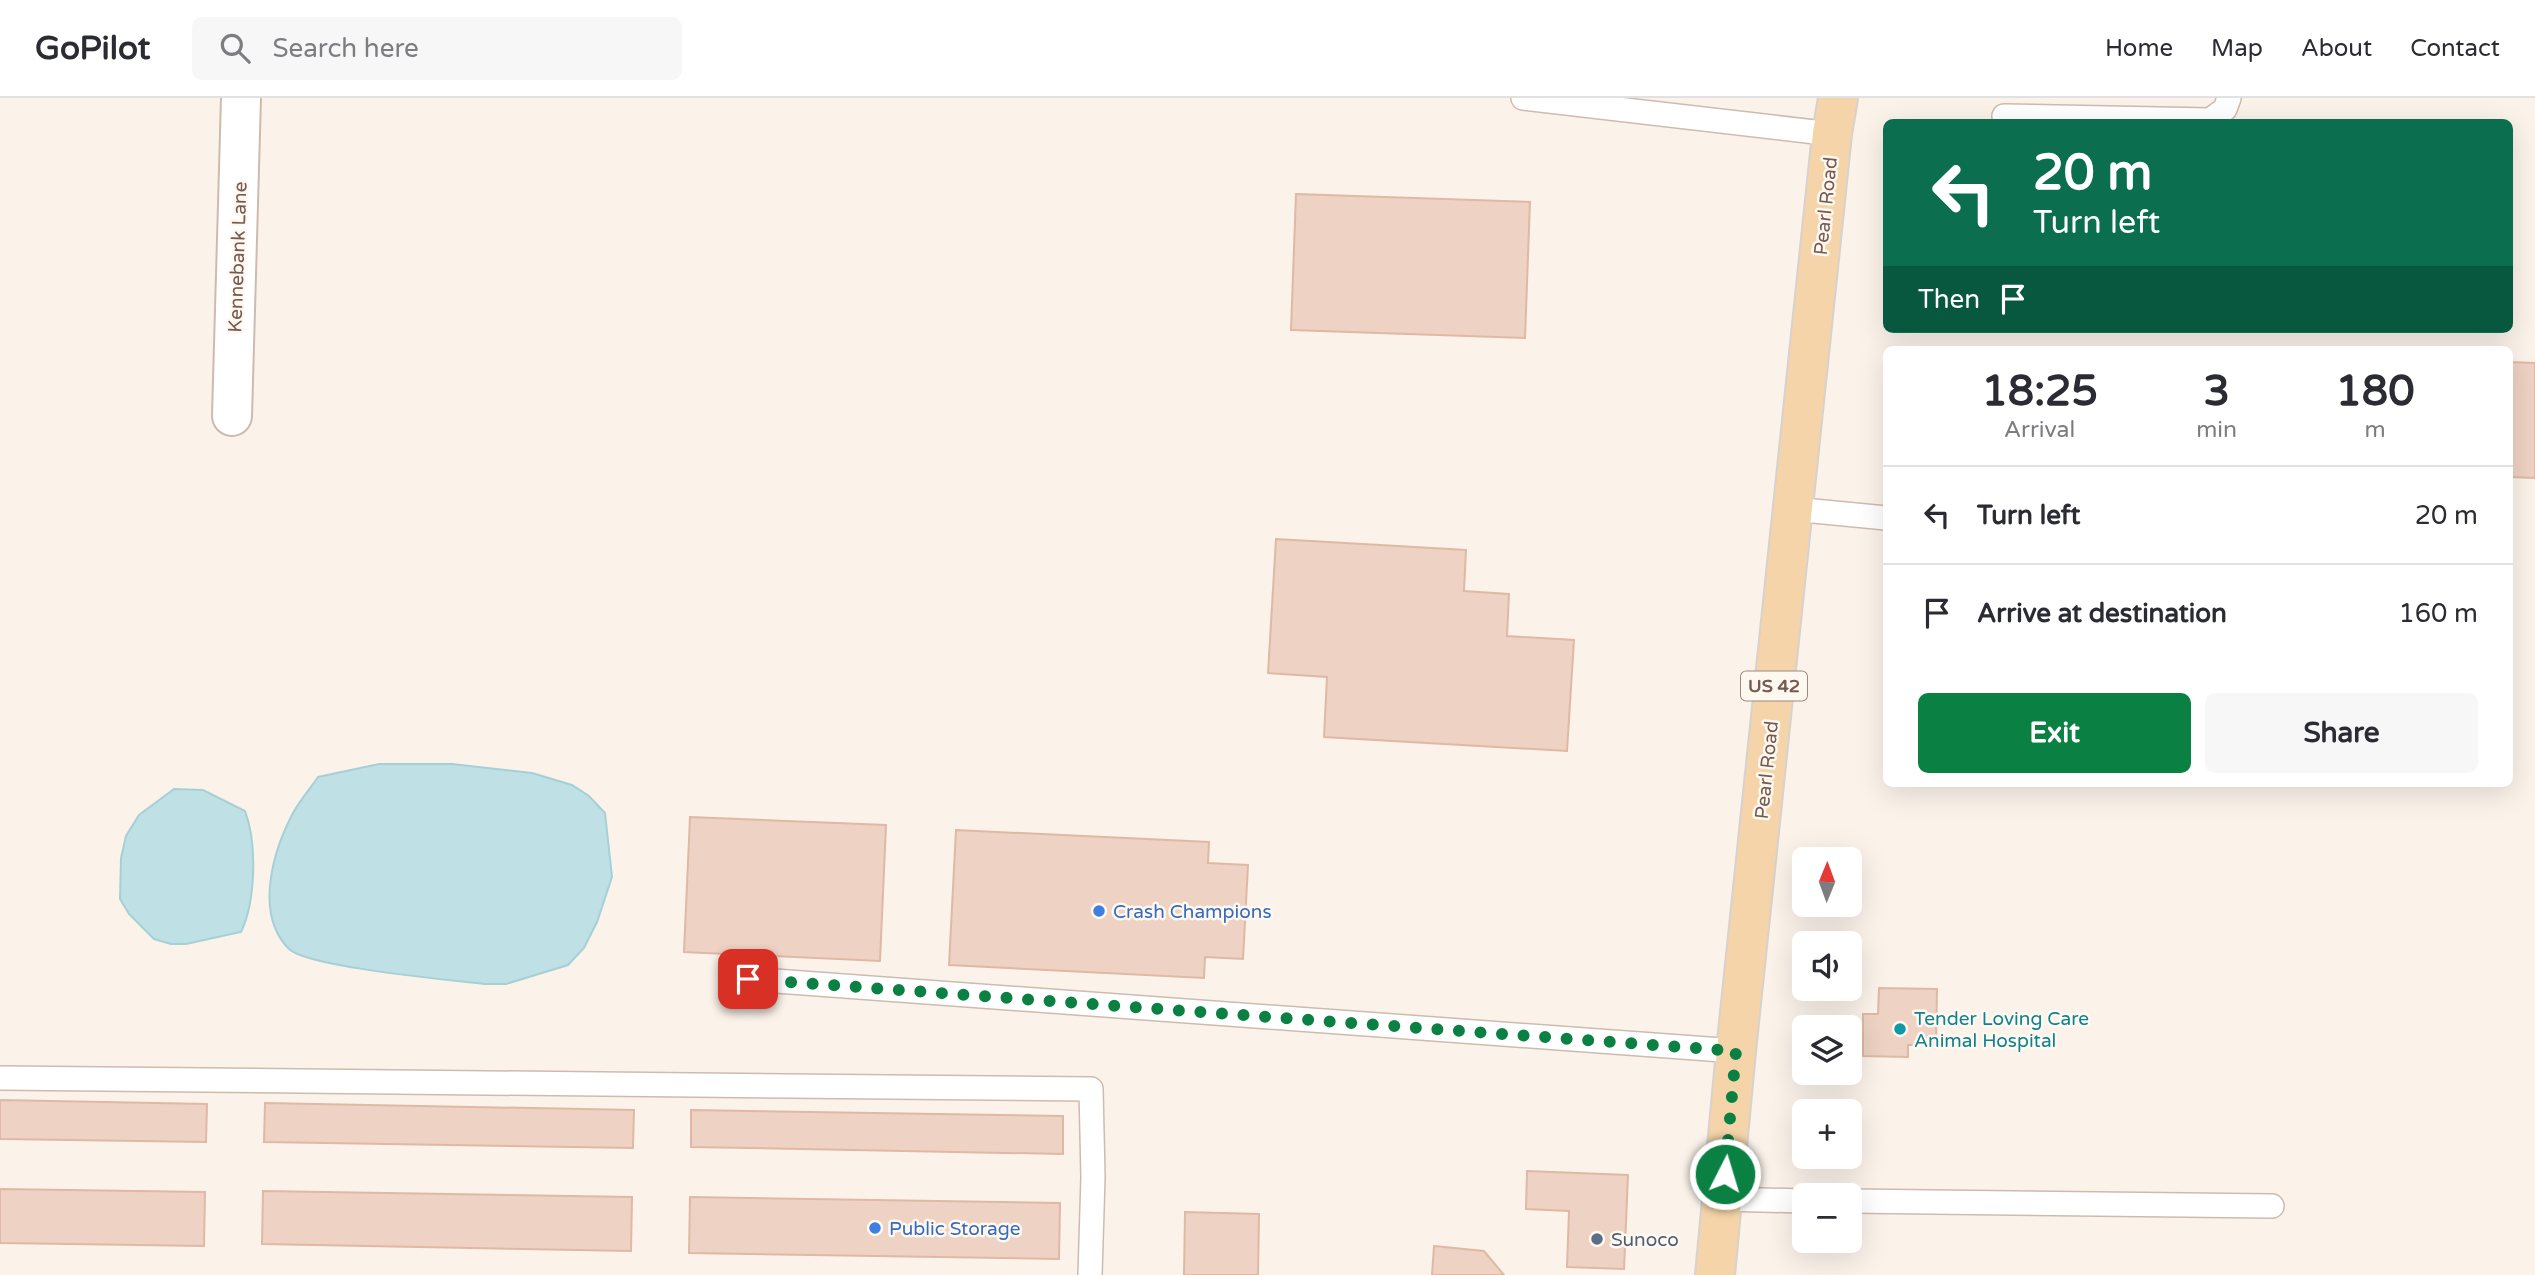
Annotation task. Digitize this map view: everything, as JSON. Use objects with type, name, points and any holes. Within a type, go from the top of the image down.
[{"type":"main road","name":"Pearl Road","points":[[1715,1275],[1736,1051],[1835,116]]},
{"type":"street","name":"Kennebank Lane","points":[[232,416],[242,98]]},
{"type":"lane","points":[[1524,98],[1835,116]]},
{"type":"lane","points":[[2211,119],[2225,109],[2229,98]]},
{"type":"lane","points":[[2004,116],[2158,119]]},
{"type":"lane","points":[[1793,509],[1883,518]]},
{"type":"lane","points":[[748,979],[1736,1051]]},
{"type":"lane","points":[[0,1078],[1091,1089],[1093,1177],[1090,1275]]},
{"type":"lane","points":[[1723,1199],[1792,1200]]},
{"type":"lane","points":[[1862,1201],[2272,1206]]},
{"type":"water","points":[[379,764],[452,764],[532,773],[572,785],[589,796],[605,813],[612,877],[597,922],[584,948],[568,965],[506,984],[484,984],[322,962],[301,956],[289,949],[278,935],[272,918],[270,882],[279,845],[293,813],[318,777]]},
{"type":"water","points":[[174,789],[203,790],[245,811],[252,839],[253,872],[250,904],[241,932],[186,944],[171,944],[154,939],[129,914],[120,899],[121,858],[126,836],[139,815]]},
{"type":"building","points":[[1296,194],[1530,202],[1525,338],[1291,330]]},
{"type":"building","points":[[2513,362],[2535,363],[2535,478],[2513,477]]},
{"type":"building","points":[[1276,539],[1466,550],[1464,591],[1509,594],[1507,636],[1574,640],[1567,751],[1324,737],[1327,677],[1268,673]]},
{"type":"building","points":[[690,817],[886,825],[880,961],[684,952]]},
{"type":"building","name":"Crash Champions","points":[[956,830],[1209,842],[1208,863],[1248,865],[1243,959],[1205,957],[1204,978],[949,965]]},
{"type":"building","name":"Tender Loving Care Animal Hospital","points":[[1879,988],[1937,989],[1936,1045],[1908,1045],[1908,1057],[1863,1056],[1863,1014],[1878,1014]]},
{"type":"building","points":[[0,1100],[207,1104],[206,1142],[0,1139]]},
{"type":"building","points":[[265,1103],[634,1110],[633,1148],[264,1142]]},
{"type":"building","points":[[691,1110],[1063,1116],[1063,1154],[691,1147]]},
{"type":"building","points":[[1527,1171],[1628,1175],[1624,1269],[1567,1267],[1569,1211],[1526,1209]]},
{"type":"building","points":[[0,1189],[205,1192],[204,1246],[0,1243]]},
{"type":"building","points":[[263,1191],[632,1197],[631,1251],[262,1244]]},
{"type":"building","name":"Public Storage","points":[[690,1197],[1060,1203],[1059,1259],[689,1253]]},
{"type":"building","points":[[1185,1212],[1259,1214],[1258,1275],[1184,1275]]},
{"type":"building","points":[[1434,1246],[1484,1251],[1504,1275],[1432,1275]]},
{"type":"place","name":"Crash Champions","points":[[1099,911]]},
{"type":"place","name":"Tender Loving Care Animal Hospital","points":[[1900,1029]]},
{"type":"place","name":"Public Storage","points":[[875,1228]]},
{"type":"place","name":"Sunoco","points":[[1597,1239]]},
{"type":"route","points":[[748,979],[1736,1051],[1725,1174]]}]
